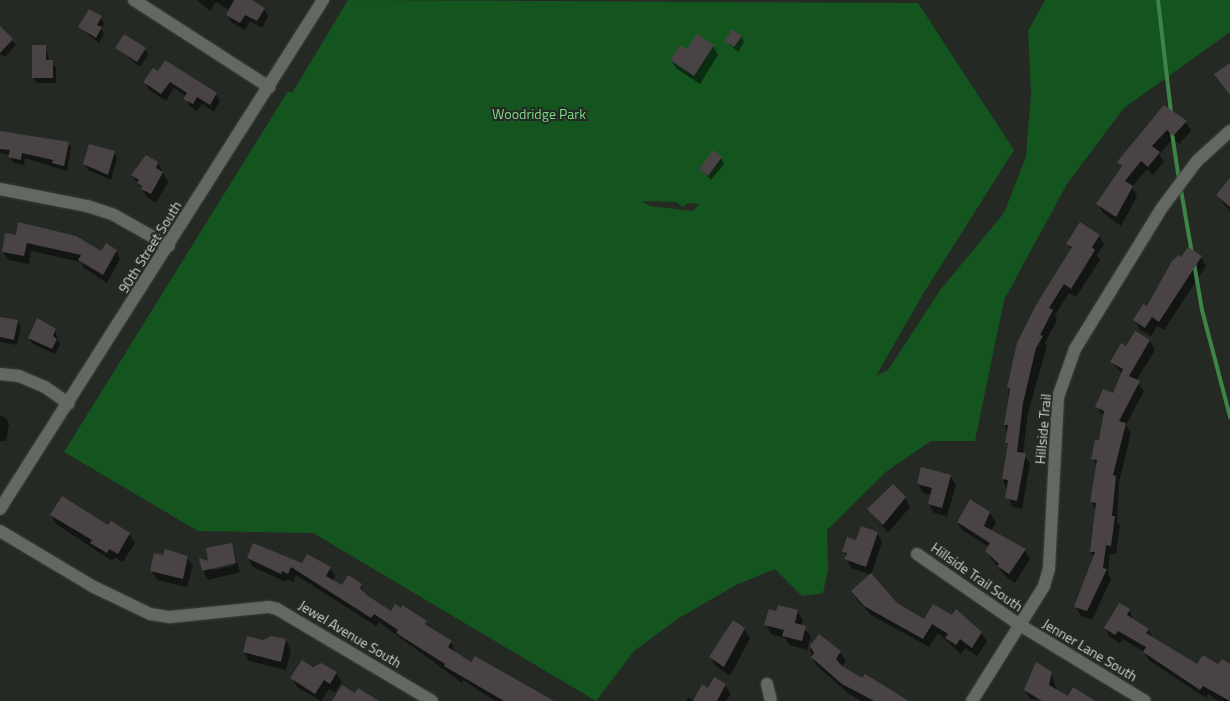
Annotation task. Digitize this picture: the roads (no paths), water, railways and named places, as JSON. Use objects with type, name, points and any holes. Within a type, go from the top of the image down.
[{"type":"street","points":[[134,0],[269,87]]},
{"type":"street","name":"90th Street South","points":[[0,509],[69,404],[323,0]]},
{"type":"street","name":"Hillside Trail","points":[[972,701],[1044,586],[1048,569],[1058,397],[1076,349],[1161,209],[1197,161],[1230,131]]},
{"type":"street","points":[[0,189],[105,212],[134,224],[169,246]]},
{"type":"street","points":[[0,374],[19,376],[46,387],[69,404]]},
{"type":"street","name":"Jewel Avenue South","points":[[0,531],[94,587],[150,614],[170,617],[269,607],[277,609],[432,701]]},
{"type":"street","name":"Hillside Trail South","points":[[917,554],[1020,625]]},
{"type":"street","name":"Jenner Lane South","points":[[1020,625],[1145,701]]},
{"type":"street","points":[[766,684],[771,701]]},
{"type":"waterway","points":[[1158,0],[1171,113]]},
{"type":"waterway","points":[[1172,133],[1179,180]]},
{"type":"waterway","points":[[1181,190],[1192,254]]},
{"type":"waterway","points":[[1194,263],[1202,310],[1230,417]]},
{"type":"park label","name":"Woodridge Park","points":[[539,114]]}]
